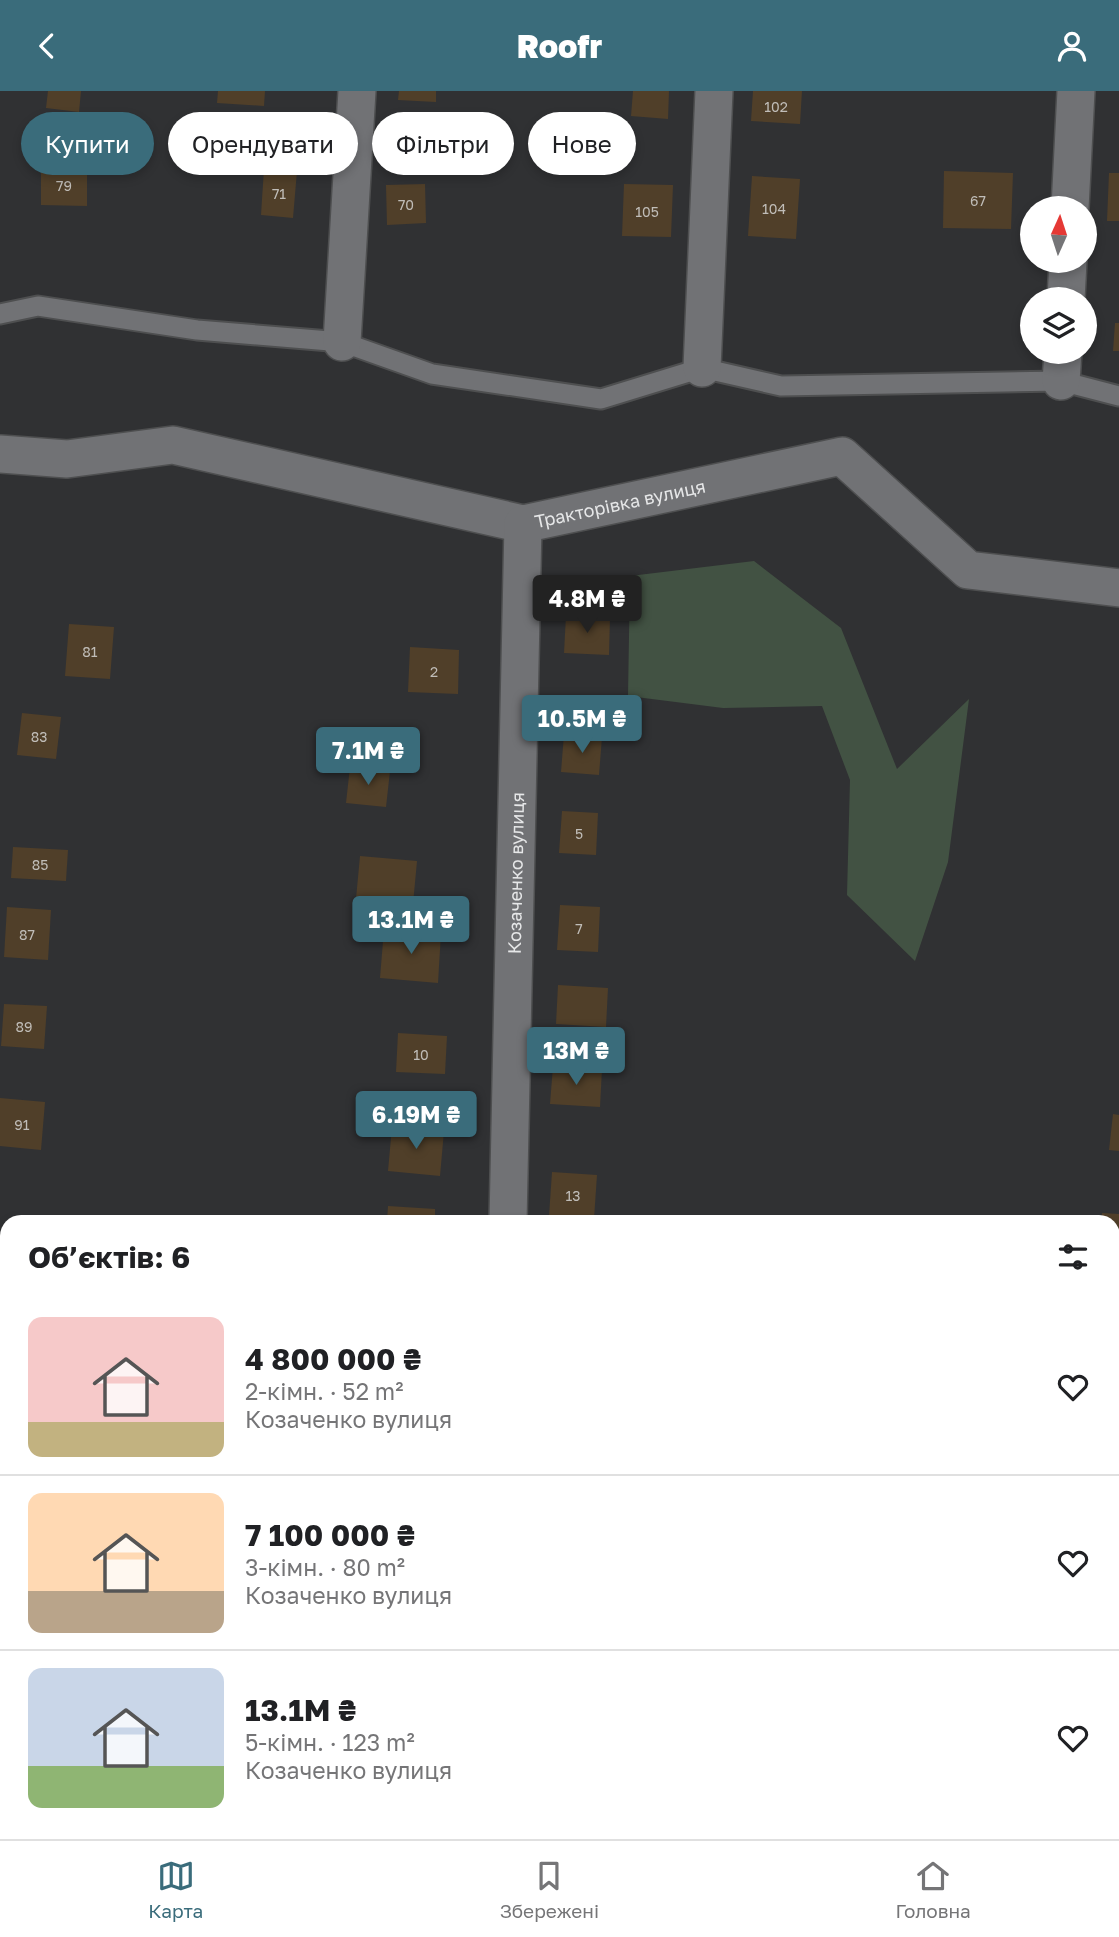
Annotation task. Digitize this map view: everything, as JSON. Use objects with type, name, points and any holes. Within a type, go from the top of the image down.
[{"type":"street","points":[[342,342],[357,91]]},
{"type":"street","points":[[702,368],[714,91]]},
{"type":"street","points":[[1071,196],[1076,91]]},
{"type":"street","name":"Тракторівка вулиця","points":[[0,454],[67,459],[173,445],[523,524],[842,456],[968,570],[1119,588]]},
{"type":"street","name":"Козаченко вулиця","points":[[508,1215],[523,524]]},
{"type":"lane","points":[[0,314],[38,306],[197,330],[342,342],[432,373],[601,400],[702,368],[781,386],[1062,366],[1119,396]]},
{"type":"green space","points":[[754,561],[841,628],[897,769],[969,699],[948,862],[915,961],[847,895],[850,780],[822,706],[723,708],[628,696],[630,576]]},
{"type":"building","points":[[48,91],[81,91],[79,112],[46,108]]},
{"type":"building","points":[[218,91],[265,91],[264,106],[217,103]]},
{"type":"building","points":[[399,91],[436,91],[436,102],[398,100]]},
{"type":"building","points":[[633,91],[669,91],[668,119],[636,116],[636,112],[631,112]]},
{"type":"building","points":[[753,91],[802,91],[800,124],[751,121]]},
{"type":"building","points":[[944,171],[1013,173],[1011,229],[943,228]]},
{"type":"building","points":[[1109,173],[1119,173],[1119,221],[1107,221]]},
{"type":"building","points":[[41,175],[87,175],[87,206],[41,205]]},
{"type":"building","points":[[264,175],[297,175],[293,218],[261,215]]},
{"type":"building","points":[[752,176],[800,179],[796,239],[748,236]]},
{"type":"building","points":[[425,184],[426,223],[387,225],[386,185]]},
{"type":"building","points":[[624,184],[673,185],[671,237],[622,236]]},
{"type":"building","points":[[1115,323],[1119,323],[1119,351],[1113,351]]},
{"type":"building","points":[[566,615],[610,617],[609,655],[564,653]]},
{"type":"building","points":[[69,624],[114,627],[110,679],[65,676]]},
{"type":"building","points":[[410,647],[459,650],[458,694],[408,692]]},
{"type":"building","points":[[22,713],[61,717],[56,759],[17,755]]},
{"type":"building","points":[[564,734],[602,737],[599,775],[561,772]]},
{"type":"building","points":[[350,767],[390,771],[386,807],[346,803]]},
{"type":"building","points":[[562,811],[598,813],[596,855],[559,853]]},
{"type":"building","points":[[13,847],[68,850],[66,881],[11,878]]},
{"type":"building","points":[[360,856],[417,861],[413,904],[356,899]]},
{"type":"building","points":[[560,905],[600,907],[598,952],[557,950]]},
{"type":"building","points":[[7,907],[51,910],[48,960],[4,957]]},
{"type":"building","points":[[384,929],[441,933],[438,983],[380,978]]},
{"type":"building","points":[[558,985],[608,988],[606,1027],[556,1024]]},
{"type":"building","points":[[4,1004],[47,1006],[44,1049],[1,1046]]},
{"type":"building","points":[[398,1033],[447,1036],[445,1074],[396,1072]]},
{"type":"building","points":[[553,1066],[602,1069],[600,1107],[550,1104]]},
{"type":"building","points":[[0,1098],[45,1102],[41,1150],[0,1146]]},
{"type":"building","points":[[1113,1114],[1119,1115],[1119,1151],[1109,1150]]},
{"type":"building","points":[[392,1127],[444,1131],[440,1176],[388,1171]]},
{"type":"building","points":[[552,1172],[597,1175],[594,1215],[549,1215]]},
{"type":"building","points":[[388,1206],[435,1209],[435,1215],[387,1215]]}]
